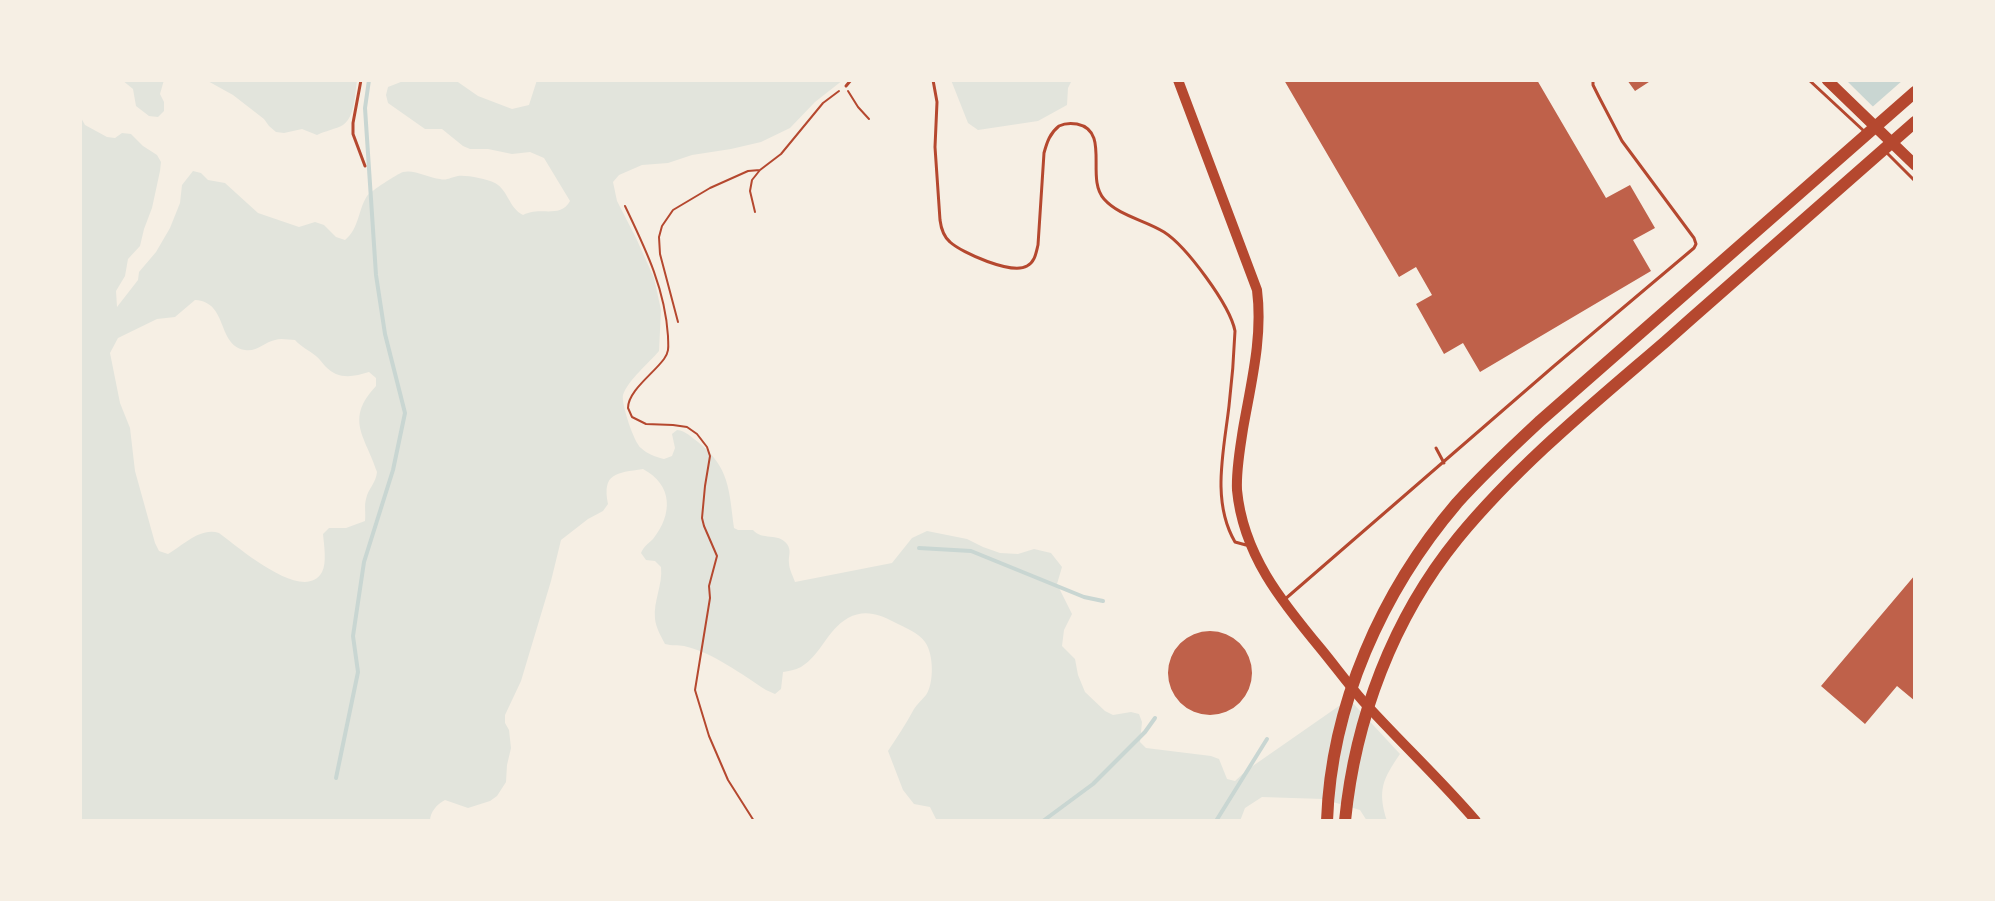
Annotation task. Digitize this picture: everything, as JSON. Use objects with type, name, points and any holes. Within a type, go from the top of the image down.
[{"type":"highway","points":[[1327,821],[1339,732],[1364,654],[1405,575],[1448,515],[1482,476],[1540,421],[1915,92]]},
{"type":"highway","points":[[1345,821],[1356,749],[1393,643],[1417,598],[1458,539],[1530,461],[1915,122]]},
{"type":"main road","points":[[1178,80],[1257,290],[1259,332],[1239,453],[1237,488],[1250,546],[1282,601],[1363,701],[1476,821]]},
{"type":"main road","points":[[1827,80],[1915,165]]},
{"type":"lane","points":[[361,80],[353,134],[365,166]]},
{"type":"lane","points":[[846,86],[851,80]]},
{"type":"lane","points":[[933,80],[937,102],[935,147],[940,220],[948,241],[972,255],[1003,266],[1020,269],[1030,266],[1038,245],[1047,141],[1058,127],[1078,125],[1087,129],[1095,139],[1097,189],[1104,199],[1114,208],[1166,233],[1199,268],[1217,293],[1233,321],[1235,331],[1221,466],[1221,497],[1229,532],[1235,542],[1250,546]]},
{"type":"lane","points":[[1282,601],[1554,366],[1690,254],[1696,244],[1622,141],[1593,80]]},
{"type":"lane","points":[[1809,80],[1866,133]]},
{"type":"lane","points":[[1877,144],[1915,181]]},
{"type":"lane","points":[[1436,448],[1444,463]]},
{"type":"path","points":[[755,212],[750,191],[752,180],[781,154],[823,103],[846,86],[850,96],[869,119]]},
{"type":"path","points":[[678,322],[660,254],[662,226],[673,210],[710,188],[748,171],[760,170]]},
{"type":"path","points":[[625,206],[657,277],[667,319],[669,349],[661,363],[630,396],[627,404],[632,417],[646,424],[687,427],[703,440],[710,456],[702,518],[717,556],[709,586],[710,598],[695,690],[709,736],[728,780],[754,821]]},
{"type":"shaded area","points":[[122,80],[164,80],[160,94],[164,111],[158,117],[149,116],[136,106],[133,89]]},
{"type":"shaded area","points":[[206,80],[357,80],[354,104],[347,121],[317,135],[302,129],[276,132],[233,95]]},
{"type":"shaded area","points":[[406,80],[455,80],[478,96],[512,109],[529,105],[537,80],[843,80],[815,102],[790,128],[761,142],[692,155],[668,163],[642,165],[619,175],[613,182],[617,201],[654,278],[661,310],[659,351],[623,395],[626,414],[638,445],[649,454],[664,459],[672,456],[675,448],[672,434],[677,430],[698,442],[716,461],[726,480],[734,528],[753,530],[783,540],[789,549],[789,565],[795,582],[892,563],[912,538],[927,531],[967,539],[1000,553],[1018,554],[1034,549],[1051,553],[1062,567],[1057,584],[1072,614],[1064,630],[1062,646],[1075,659],[1085,692],[1113,715],[1139,714],[1142,722],[1140,742],[1146,748],[1219,759],[1227,779],[1235,781],[1349,699],[1400,754],[1383,785],[1382,801],[1387,821],[1367,821],[1360,810],[1323,799],[1262,797],[1245,808],[1240,821],[937,821],[930,807],[914,804],[903,790],[888,751],[929,690],[931,661],[928,647],[922,639],[911,630],[883,617],[866,613],[854,615],[835,629],[808,662],[783,672],[781,689],[775,694],[706,654],[684,646],[665,644],[655,619],[661,567],[655,561],[646,560],[641,553],[660,529],[667,501],[660,483],[643,469],[613,476],[607,486],[608,504],[603,511],[561,540],[521,681],[505,715],[511,748],[506,782],[490,801],[468,808],[445,800],[434,809],[430,821],[80,821],[80,116],[85,125],[107,137],[131,134],[161,162],[152,208],[140,246],[128,259],[125,276],[116,291],[117,307],[170,228],[180,203],[182,185],[193,171],[201,173],[208,180],[225,183],[258,213],[299,227],[315,222],[345,240],[353,230],[367,196],[403,172],[442,179],[462,176],[491,182],[503,190],[523,215],[561,210],[570,201],[544,158],[530,152],[512,154],[470,149],[442,129],[425,129],[388,103],[388,87]],"holes":[[[195,300],[206,303],[218,315],[230,340],[245,350],[277,339],[295,340],[335,374],[351,376],[369,372],[376,378],[376,386],[366,398],[359,419],[377,472],[366,499],[365,521],[346,528],[329,528],[323,534],[324,568],[313,580],[301,582],[286,578],[219,533],[205,532],[168,554],[159,551],[155,543],[135,471],[130,428],[120,403],[110,353],[118,338],[157,319],[175,317]]]},
{"type":"shaded area","points":[[951,80],[1072,80],[1067,105],[1038,121],[978,130],[968,123]]},
{"type":"shaded area","points":[[1846,80],[1915,80],[1915,148],[1853,87]]},
{"type":"pier","points":[[1903,80],[1915,80],[1915,147],[1911,150],[1870,109]]},
{"type":"building","points":[[1284,80],[1537,80],[1606,198],[1630,185],[1655,228],[1633,240],[1651,271],[1480,372],[1463,343],[1444,354],[1416,304],[1432,295],[1416,267],[1399,277]]},
{"type":"building","points":[[1627,80],[1652,80],[1635,91]]},
{"type":"building","points":[[1915,575],[1915,701],[1897,686],[1865,724],[1821,686]]},
{"type":"building","points":[[1210,631],[1233,638],[1245,650],[1252,673],[1245,696],[1233,708],[1210,715],[1187,708],[1175,696],[1168,673],[1175,650],[1187,638]]},
{"type":"waterway","points":[[336,778],[358,672],[353,636],[364,562],[393,470],[405,413],[385,334],[376,275],[365,108],[369,80]]},
{"type":"waterway","points":[[919,548],[971,551],[1084,597],[1103,601]]},
{"type":"waterway","points":[[1043,821],[1093,784],[1155,718]]},
{"type":"waterway","points":[[1216,821],[1267,739]]}]
